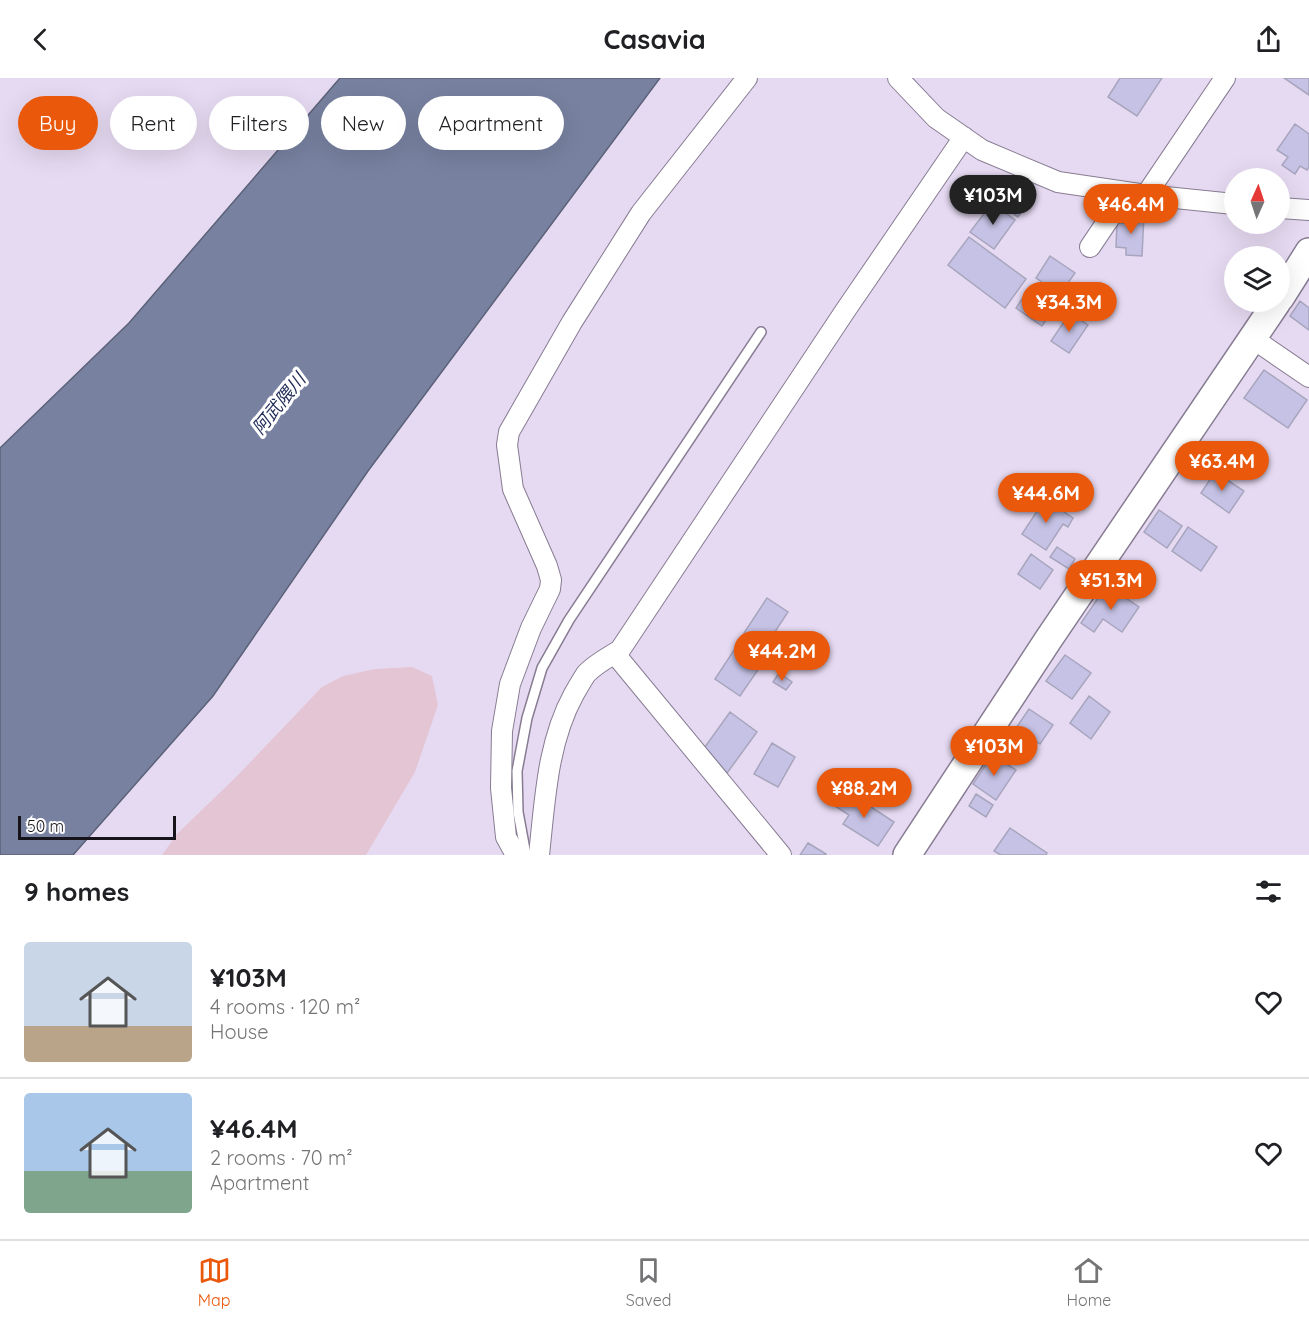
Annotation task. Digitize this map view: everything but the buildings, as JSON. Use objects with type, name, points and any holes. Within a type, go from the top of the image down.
[{"type":"street","points":[[516,855],[507,837],[501,788],[502,731],[510,684],[531,628],[550,589],[551,580],[513,489],[507,445],[509,432],[572,322],[641,213],[747,78]]},
{"type":"street","points":[[898,78],[936,118],[982,150],[1058,182],[1137,194],[1224,203]]},
{"type":"street","points":[[1090,247],[1137,194],[1225,78]]},
{"type":"street","points":[[539,855],[549,770],[567,708],[587,673],[620,651],[963,137]]},
{"type":"street","points":[[1290,209],[1309,210]]},
{"type":"street","points":[[1290,281],[1309,252]]},
{"type":"street","points":[[907,855],[1270,312]]},
{"type":"street","points":[[1252,338],[1309,377]]},
{"type":"street","points":[[615,654],[781,855]]},
{"type":"lane","points":[[526,855],[518,812],[517,771],[527,718],[542,668],[569,620],[760,332]]},
{"type":"shaded area","points":[[412,667],[432,676],[438,705],[415,772],[366,855],[162,855],[177,834],[237,776],[322,687],[343,676],[375,669]]},
{"type":"water","name":"阿武隈川","points":[[340,78],[660,78],[368,471],[213,696],[73,855],[0,855],[0,448],[129,323],[278,150],[309,150],[309,114],[321,100],[321,150],[406,150],[406,96],[324,96]]}]
